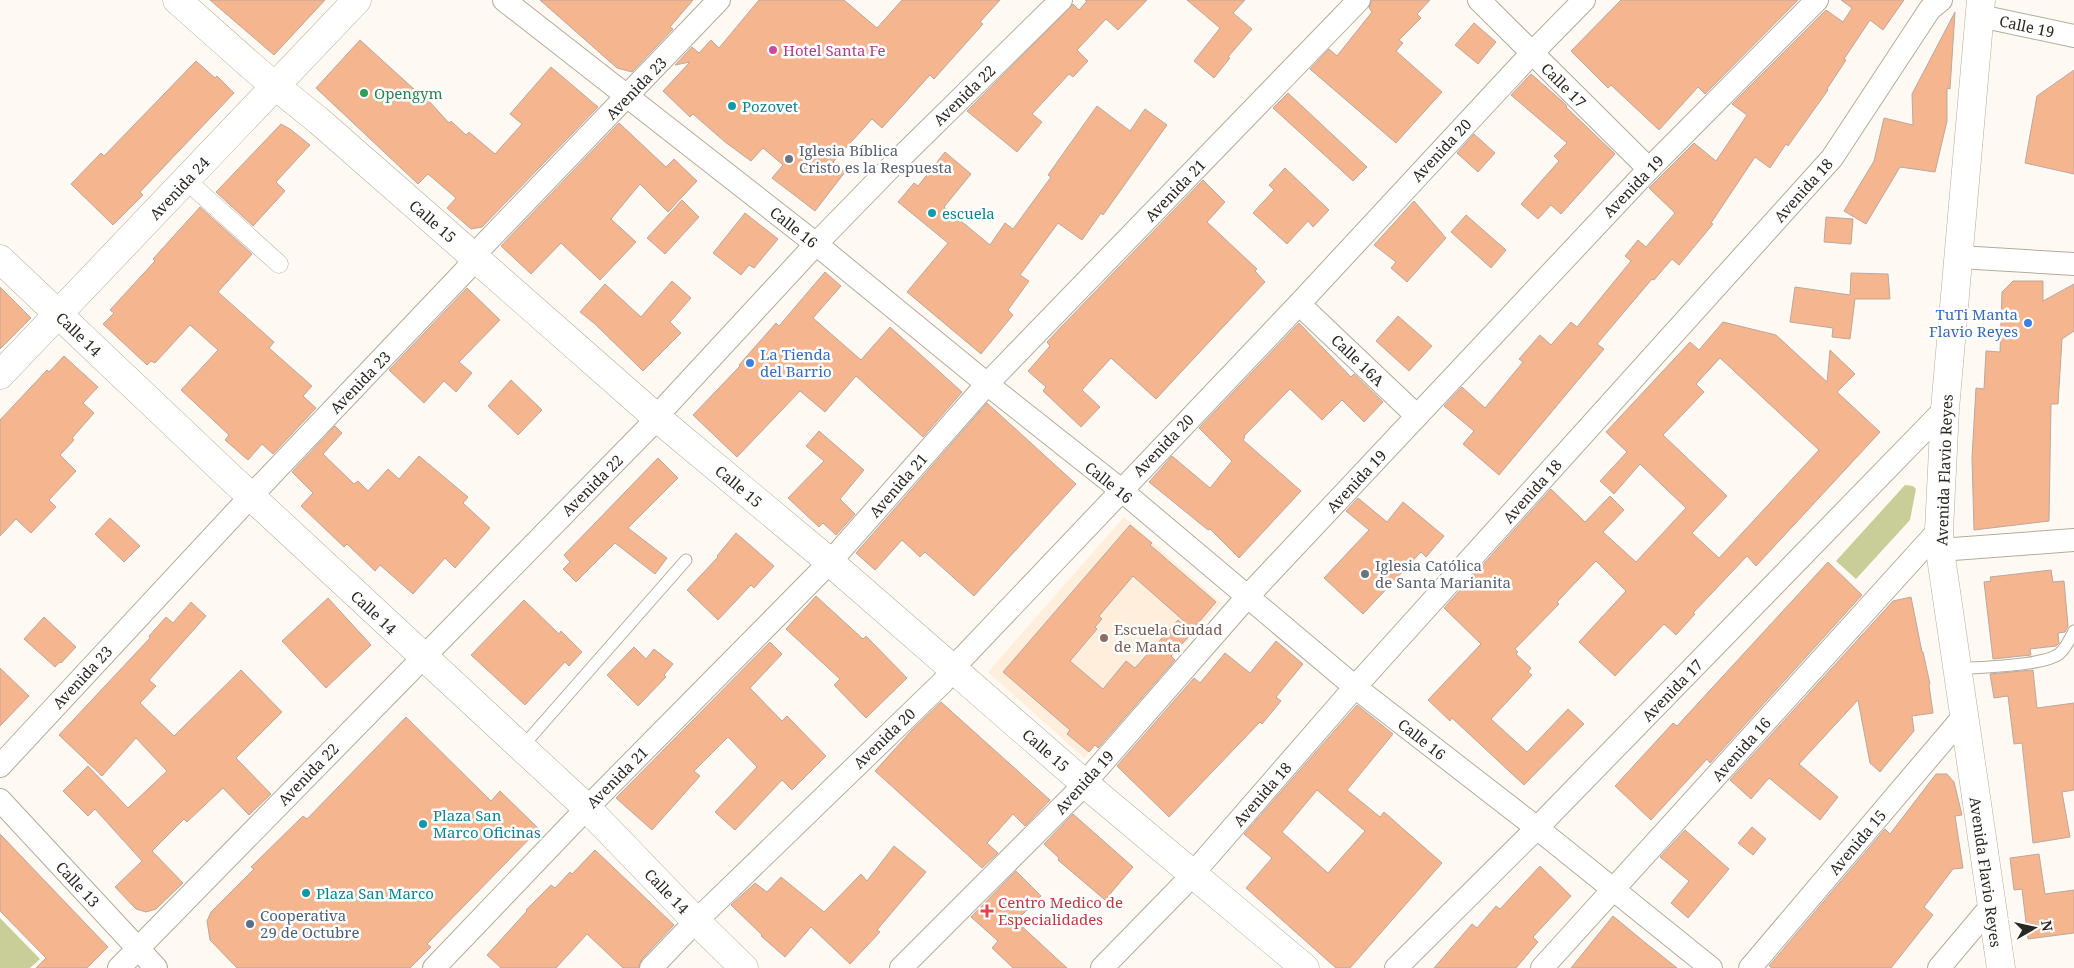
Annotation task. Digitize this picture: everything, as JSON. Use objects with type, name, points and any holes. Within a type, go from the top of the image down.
[{"type":"street","name":"Calle 15","points":[[177,0],[656,416],[830,562],[1084,783],[1305,968]]},
{"type":"street","name":"Avenida 24","points":[[0,375],[357,0]]},
{"type":"street","name":"Calle 16","points":[[504,0],[816,244],[1120,490],[1355,687],[1537,828],[1711,968]]},
{"type":"street","name":"Avenida 23","points":[[0,766],[251,496],[466,270],[474,256],[719,0]]},
{"type":"street","name":"Avenida 22","points":[[119,968],[648,428],[656,416],[816,244],[890,168],[1061,0]]},
{"type":"street","name":"Avenida 21","points":[[434,968],[587,808],[830,562],[987,384],[1359,0]]},
{"type":"street","name":"Calle 17","points":[[1479,0],[1649,169]]},
{"type":"street","name":"Avenida 20","points":[[651,968],[696,921],[943,682],[952,669],[1120,490],[1299,304],[1532,53],[1584,0]]},
{"type":"street","name":"Avenida 19","points":[[901,968],[1084,783],[1247,597],[1649,169],[1817,0]]},
{"type":"street","name":"Avenida 18","points":[[1102,968],[1192,874],[1355,687],[1832,158],[1930,9],[1942,0]]},
{"type":"street","name":"Calle 19","points":[[1981,8],[2074,36]]},
{"type":"street","name":"Avenida Flavio Reyes","points":[[1981,8],[1945,409],[1939,540],[2000,968]]},
{"type":"street","points":[[186,180],[279,264]]},
{"type":"street","points":[[1959,257],[2074,264]]},
{"type":"street","name":"Calle 14","points":[[0,259],[422,657],[587,808],[744,968]]},
{"type":"street","name":"Calle 16A","points":[[1299,304],[1417,416]]},
{"type":"street","name":"Avenida 17","points":[[1396,968],[1537,828],[1945,409]]},
{"type":"street","points":[[1939,540],[2074,540]]},
{"type":"street","name":"Avenida 16","points":[[1542,968],[1939,540]]},
{"type":"street","name":"Avenida 15","points":[[1750,968],[1963,717]]},
{"type":"street","name":"Calle 13","points":[[0,800],[156,968]]},
{"type":"street","points":[[1939,968],[1992,905]]},
{"type":"lane","points":[[522,747],[686,560]]},
{"type":"lane","points":[[1957,670],[2045,661],[2058,654],[2074,631]]},
{"type":"shaded area","name":"Escuela Ciudad de Manta","points":[[1124,517],[1221,603],[1084,758],[988,672]]},
{"type":"green space","points":[[1905,485],[1913,486],[1916,489],[1910,520],[1856,579],[1836,561]]},
{"type":"green space","points":[[0,918],[40,959],[30,968],[0,968]]},
{"type":"building","points":[[210,0],[325,0],[274,55]]},
{"type":"building","points":[[540,0],[693,0],[670,27],[673,29],[632,72],[617,68]]},
{"type":"building","points":[[759,0],[844,0],[877,28],[902,0],[1000,0],[980,22],[983,24],[934,79],[930,75],[882,128],[872,119],[833,162],[845,172],[815,211],[772,178],[783,165],[763,148],[751,161],[725,142],[693,114],[690,117],[663,91],[690,62],[675,65],[692,47],[699,53],[711,40],[719,48]]},
{"type":"building","points":[[1085,0],[1147,0],[1118,30],[1106,19],[1077,50],[1088,61],[1073,77],[1069,74],[1032,114],[1042,122],[1017,152],[967,111],[1073,4],[1079,10],[1087,1]]},
{"type":"building","points":[[1187,0],[1245,0],[1233,13],[1252,29],[1228,57],[1230,58],[1214,78],[1194,61],[1220,28]]},
{"type":"building","points":[[1372,0],[1430,0],[1417,14],[1421,18],[1399,40],[1403,43],[1396,51],[1442,92],[1396,143],[1310,69],[1329,49],[1337,56],[1372,12],[1369,8]]},
{"type":"building","points":[[1621,0],[1798,0],[1705,94],[1698,87],[1659,130],[1611,85],[1608,88],[1571,51]]},
{"type":"building","points":[[1841,0],[1904,0],[1883,30],[1870,20],[1844,59],[1846,60],[1828,90],[1788,146],[1786,144],[1770,168],[1755,157],[1711,223],[1713,224],[1679,265],[1672,259],[1654,280],[1652,279],[1597,344],[1604,349],[1499,475],[1463,444],[1474,431],[1444,406],[1462,387],[1485,408],[1523,362],[1519,359],[1540,335],[1551,345],[1571,322],[1577,327],[1631,261],[1625,256],[1638,240],[1646,247],[1675,213],[1649,188],[1694,143],[1716,161],[1747,115],[1732,104],[1826,10],[1843,22],[1852,8]]},
{"type":"building","points":[[1955,12],[1950,89],[1947,88],[1947,121],[1935,172],[1900,167],[1866,224],[1844,211],[1874,161],[1884,118],[1913,125],[1912,94]]},
{"type":"building","points":[[1474,23],[1496,42],[1478,64],[1455,45]]},
{"type":"building","points":[[360,40],[428,100],[449,123],[451,121],[466,135],[469,132],[495,154],[522,124],[510,114],[551,67],[598,107],[482,227],[471,229],[447,208],[456,198],[428,174],[418,184],[316,88]]},
{"type":"building","points":[[196,61],[215,78],[217,76],[234,93],[140,192],[143,195],[113,225],[71,184],[101,153],[104,156]]},
{"type":"building","points":[[2074,70],[2074,174],[2025,163],[2037,96]]},
{"type":"building","points":[[1531,74],[1563,102],[1615,154],[1561,214],[1551,205],[1538,219],[1521,204],[1559,161],[1554,156],[1567,143],[1511,95]]},
{"type":"building","points":[[1288,93],[1367,167],[1353,181],[1273,108]]},
{"type":"building","points":[[1097,106],[1130,131],[1145,109],[1167,125],[1103,215],[1101,213],[1082,240],[1058,223],[1020,275],[1029,281],[1008,310],[1013,315],[981,354],[907,292],[948,243],[898,202],[914,183],[918,186],[945,152],[971,174],[944,207],[990,245],[1005,223],[1013,229],[1051,177],[1048,175]]},
{"type":"building","points":[[619,123],[666,167],[674,159],[697,181],[668,212],[640,184],[611,219],[636,242],[600,280],[561,243],[531,274],[501,246]]},
{"type":"building","points":[[281,124],[310,145],[276,182],[285,191],[253,226],[216,192]]},
{"type":"building","points":[[1474,134],[1495,153],[1478,172],[1457,153]]},
{"type":"building","points":[[1285,168],[1329,210],[1313,227],[1308,221],[1287,244],[1253,213],[1274,190],[1269,185]]},
{"type":"building","points":[[1203,180],[1225,202],[1207,222],[1257,269],[1255,271],[1265,282],[1156,399],[1111,358],[1082,390],[1100,407],[1081,427],[1043,391],[1046,387],[1028,371],[1050,346],[1047,342]]},
{"type":"building","points":[[682,200],[699,217],[665,254],[647,238]]},
{"type":"building","points":[[1414,201],[1446,238],[1407,282],[1391,268],[1396,262],[1374,245]]},
{"type":"building","points":[[200,207],[252,254],[218,292],[274,342],[269,348],[312,386],[303,396],[316,408],[273,454],[262,444],[248,460],[225,440],[229,435],[181,390],[218,350],[190,325],[155,363],[151,361],[147,365],[103,324],[114,313],[110,310],[155,261],[153,259]]},
{"type":"building","points":[[745,213],[778,239],[754,268],[749,265],[741,275],[713,253]]},
{"type":"building","points":[[1466,215],[1506,250],[1491,268],[1451,232]]},
{"type":"building","points":[[1826,217],[1853,219],[1851,244],[1824,242]]},
{"type":"building","points":[[825,272],[841,286],[813,318],[861,360],[890,327],[962,392],[923,437],[856,376],[825,412],[800,391],[737,457],[693,415],[740,366],[776,323],[779,326]]},
{"type":"building","points":[[1851,273],[1888,274],[1890,299],[1855,299],[1850,339],[1832,337],[1833,328],[1790,322],[1795,287],[1850,295]]},
{"type":"building","points":[[672,281],[691,298],[670,322],[681,333],[643,371],[580,312],[605,284],[641,317]]},
{"type":"building","points":[[2013,281],[2043,281],[2043,301],[2074,284],[2074,331],[2062,339],[2058,404],[2051,404],[2049,521],[1974,530],[1972,458],[1976,388],[1984,389],[1986,351],[2000,352],[2002,292]]},
{"type":"building","points":[[0,287],[31,318],[0,349]]},
{"type":"building","points":[[467,288],[500,320],[459,362],[472,373],[456,392],[444,381],[424,403],[389,370]]},
{"type":"building","points":[[1398,316],[1432,346],[1409,371],[1376,341]]},
{"type":"building","points":[[1723,322],[1776,335],[1827,382],[1830,350],[1855,374],[1837,392],[1880,432],[1756,566],[1747,556],[1693,613],[1695,614],[1676,635],[1664,624],[1615,676],[1579,642],[1626,591],[1596,561],[1557,602],[1559,604],[1515,649],[1518,652],[1516,654],[1531,668],[1528,672],[1532,675],[1491,719],[1527,752],[1568,709],[1584,724],[1524,785],[1452,718],[1450,721],[1428,700],[1481,644],[1444,608],[1551,489],[1585,522],[1610,496],[1624,510],[1603,532],[1636,562],[1686,508],[1640,464],[1614,494],[1600,481],[1627,452],[1606,432],[1690,342],[1699,350]],"holes":[[[1720,358],[1819,450],[1719,558],[1692,533],[1727,496],[1663,435],[1704,392],[1696,384]]]},
{"type":"building","points":[[1299,323],[1351,377],[1354,374],[1383,402],[1364,422],[1342,400],[1322,420],[1290,389],[1244,436],[1243,440],[1301,491],[1239,558],[1210,529],[1208,530],[1149,482],[1172,456],[1210,488],[1232,461],[1199,428]]},
{"type":"building","points":[[64,356],[98,387],[83,403],[94,413],[60,455],[76,471],[49,500],[56,507],[31,533],[16,519],[0,536],[0,420],[47,370],[49,372]]},
{"type":"building","points":[[511,380],[542,410],[518,435],[488,406]]},
{"type":"building","points":[[987,403],[1076,484],[974,596],[925,552],[920,557],[902,540],[875,570],[856,553]]},
{"type":"building","points":[[335,426],[342,433],[323,454],[354,484],[358,481],[368,491],[388,469],[399,479],[419,456],[468,497],[463,503],[490,528],[455,568],[445,558],[413,594],[380,565],[375,571],[347,544],[344,547],[301,506],[313,493],[292,472]]},
{"type":"building","points":[[819,431],[864,470],[840,499],[855,514],[836,535],[823,523],[819,527],[788,498],[824,461],[806,446]]},
{"type":"building","points":[[658,458],[678,478],[628,528],[667,558],[655,574],[615,543],[576,582],[563,569],[570,562],[564,555]]},
{"type":"building","points":[[1358,498],[1387,522],[1403,502],[1444,536],[1426,557],[1421,552],[1363,614],[1324,578],[1369,530],[1346,511]]},
{"type":"building","points":[[110,518],[140,546],[124,562],[95,534]]},
{"type":"building","name":"Escuela Ciudad de Manta","points":[[1130,525],[1152,543],[1150,545],[1216,602],[1193,629],[1133,576],[1099,616],[1102,619],[1095,627],[1097,629],[1070,661],[1103,689],[1126,661],[1135,668],[1178,620],[1192,633],[1171,656],[1175,660],[1098,748],[1095,745],[1089,752],[1067,734],[1070,730],[1003,672]]},
{"type":"building","points":[[736,533],[774,566],[754,588],[751,585],[718,620],[687,590],[718,557]]},
{"type":"building","points":[[1828,562],[1862,595],[1710,763],[1707,759],[1651,820],[1615,786],[1673,723],[1677,726]]},
{"type":"building","points":[[2051,570],[2053,582],[2064,581],[2068,626],[2065,632],[2058,633],[2059,643],[2056,646],[2030,649],[2031,655],[1993,659],[1984,582],[1991,581],[1990,577]]},
{"type":"building","points":[[816,596],[863,639],[866,636],[907,678],[866,718],[834,685],[840,679],[786,629]]},
{"type":"building","points":[[1911,597],[1930,684],[1933,713],[1912,716],[1914,731],[1880,772],[1870,763],[1858,700],[1799,764],[1838,797],[1820,820],[1769,778],[1751,799],[1730,780],[1893,601]]},
{"type":"building","points":[[328,598],[371,645],[326,688],[282,641]]},
{"type":"building","points":[[524,600],[559,634],[561,631],[582,652],[569,666],[565,662],[525,705],[471,655]]},
{"type":"building","points":[[191,602],[206,616],[149,680],[156,686],[140,703],[174,736],[241,670],[282,712],[236,758],[271,794],[249,815],[223,788],[187,822],[184,819],[152,851],[183,883],[156,909],[146,912],[136,909],[115,887],[142,861],[95,809],[88,816],[63,791],[88,766],[128,808],[167,771],[136,738],[102,776],[59,735],[150,638],[149,636],[166,617],[173,623]]},
{"type":"building","points":[[44,617],[76,647],[55,667],[24,639]]},
{"type":"building","points":[[1276,641],[1303,664],[1276,697],[1281,701],[1262,724],[1260,722],[1169,817],[1117,766],[1194,678],[1200,683],[1225,653],[1250,673]]},
{"type":"building","points":[[770,642],[782,654],[750,688],[782,721],[787,716],[826,756],[792,790],[782,780],[735,830],[715,812],[757,767],[728,737],[694,771],[700,776],[652,830],[616,798]]},
{"type":"building","points":[[634,647],[646,659],[654,649],[673,664],[664,675],[666,677],[638,706],[607,675]]},
{"type":"building","points":[[0,668],[29,696],[0,726]]},
{"type":"building","points":[[2033,670],[2037,708],[2074,703],[2074,790],[2062,792],[2070,837],[2033,843],[2022,743],[2014,744],[2008,696],[1994,698],[1990,674]]},
{"type":"building","points":[[941,702],[1050,800],[1025,826],[1013,814],[987,843],[998,853],[982,868],[875,771],[912,730]]},
{"type":"building","points":[[1357,705],[1393,734],[1347,790],[1380,817],[1384,812],[1442,863],[1350,968],[1336,968],[1246,888],[1272,858],[1244,834]],"holes":[[[1317,790],[1365,831],[1328,873],[1282,832]]]},
{"type":"building","points":[[406,717],[491,801],[500,791],[539,829],[427,944],[431,947],[410,968],[237,968],[210,940],[207,921],[211,912],[254,869],[251,867],[303,816],[307,819]]},
{"type":"building","points":[[1936,774],[1947,774],[1954,782],[1962,815],[1955,816],[1963,868],[1953,869],[1924,907],[1933,915],[1891,968],[1772,968],[1769,966],[1885,829],[1890,834]]},
{"type":"building","points":[[1073,814],[1133,867],[1105,900],[1058,860],[1059,858],[1044,844]]},
{"type":"building","points":[[1752,827],[1766,839],[1753,855],[1738,843]]},
{"type":"building","points":[[1685,830],[1729,869],[1688,918],[1671,903],[1689,881],[1660,857]]},
{"type":"building","points":[[0,834],[108,947],[87,968],[36,968],[46,958],[0,911]]},
{"type":"building","points":[[894,846],[926,872],[877,930],[880,932],[850,964],[811,927],[785,957],[761,936],[731,905],[755,883],[767,892],[781,877],[824,912],[861,874],[867,881]]},
{"type":"building","points":[[595,850],[674,925],[642,959],[638,968],[623,968],[587,934],[556,968],[501,968],[487,955],[526,910],[551,885],[555,888],[570,872],[572,874]]},
{"type":"building","points":[[2039,854],[2045,894],[2074,890],[2074,933],[2028,939],[2022,889],[2014,890],[2010,858]]},
{"type":"building","points":[[1540,866],[1571,896],[1533,937],[1538,942],[1516,968],[1434,968],[1472,924],[1477,928],[1496,906],[1500,909]]},
{"type":"building","points":[[1016,871],[1041,896],[1016,921],[1067,968],[1013,968],[992,948],[998,941],[971,917]]},
{"type":"building","points":[[1613,916],[1642,940],[1677,968],[1571,968]]},
{"type":"place","name":"Hotel Santa Fe","points":[[773,50]]},
{"type":"place","name":"Opengym","points":[[364,93]]},
{"type":"place","name":"Pozovet","points":[[732,106]]},
{"type":"place","name":"Iglesia Bíblica Cristo es la Respuesta","points":[[789,159]]},
{"type":"place","name":"escuela","points":[[932,213]]},
{"type":"place","name":"TuTi Manta Flavio Reyes","points":[[2028,323]]},
{"type":"place","name":"La Tienda del Barrio","points":[[750,363]]},
{"type":"place","name":"Iglesia Católica de Santa Marianita","points":[[1365,574]]},
{"type":"place","name":"Escuela Ciudad de Manta","points":[[1104,638]]},
{"type":"place","name":"Plaza San Marco Oficinas","points":[[423,824]]},
{"type":"place","name":"Plaza San Marco","points":[[306,893]]},
{"type":"place","name":"Centro Medico de Especialidades","points":[[987,911]]},
{"type":"place","name":"Cooperativa 29 de Octubre","points":[[250,924]]}]
